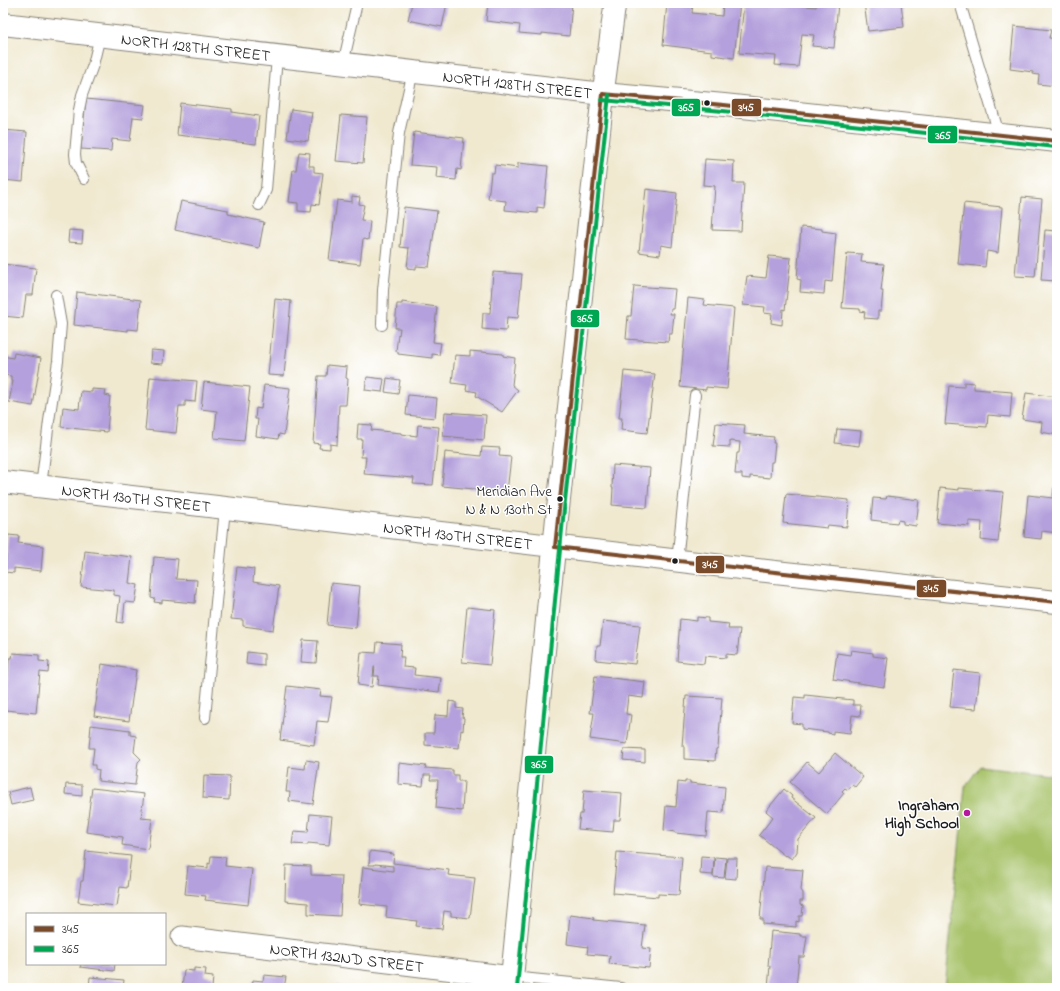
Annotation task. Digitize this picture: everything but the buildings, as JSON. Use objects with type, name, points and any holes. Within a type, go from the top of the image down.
[{"type":"street","points":[[512,982],[602,94],[615,3]]},
{"type":"street","name":"NORTH 128TH STREET","points":[[3,24],[602,94],[724,105],[1057,141]]},
{"type":"street","name":"NORTH 130TH STREET","points":[[3,482],[677,561],[1057,602]]},
{"type":"street","name":"NORTH 132ND STREET","points":[[182,937],[512,982]]},
{"type":"lane","points":[[343,64],[357,3]]},
{"type":"lane","points":[[960,3],[999,134]]},
{"type":"lane","points":[[84,179],[76,163],[75,154],[79,110],[82,94],[93,66],[100,36]]},
{"type":"lane","points":[[259,205],[266,190],[277,57]]},
{"type":"lane","points":[[382,325],[383,290],[399,133],[413,71]]},
{"type":"lane","points":[[41,487],[58,361],[61,324],[56,295]]},
{"type":"lane","points":[[677,561],[695,396]]},
{"type":"lane","points":[[205,718],[226,508]]},
{"type":"lane","points":[[512,982],[621,988]]},
{"type":"green space","points":[[980,766],[1057,775],[1057,988],[945,988],[965,787]]},
{"type":"transit line","name":"345","points":[[603,94],[724,105],[1057,141]]},
{"type":"transit line","name":"345","points":[[555,547],[603,94]]},
{"type":"transit line","name":"365","points":[[517,988],[563,519],[609,95]]},
{"type":"transit line","name":"365","points":[[602,100],[723,111],[1056,147]]},
{"type":"transit line","name":"345","points":[[555,547],[1057,602]]},
{"type":"place","name":"Meridian Ave N & N 130th St","points":[[560,499]]},
{"type":"place","name":"Ingraham High School","points":[[967,813]]}]
